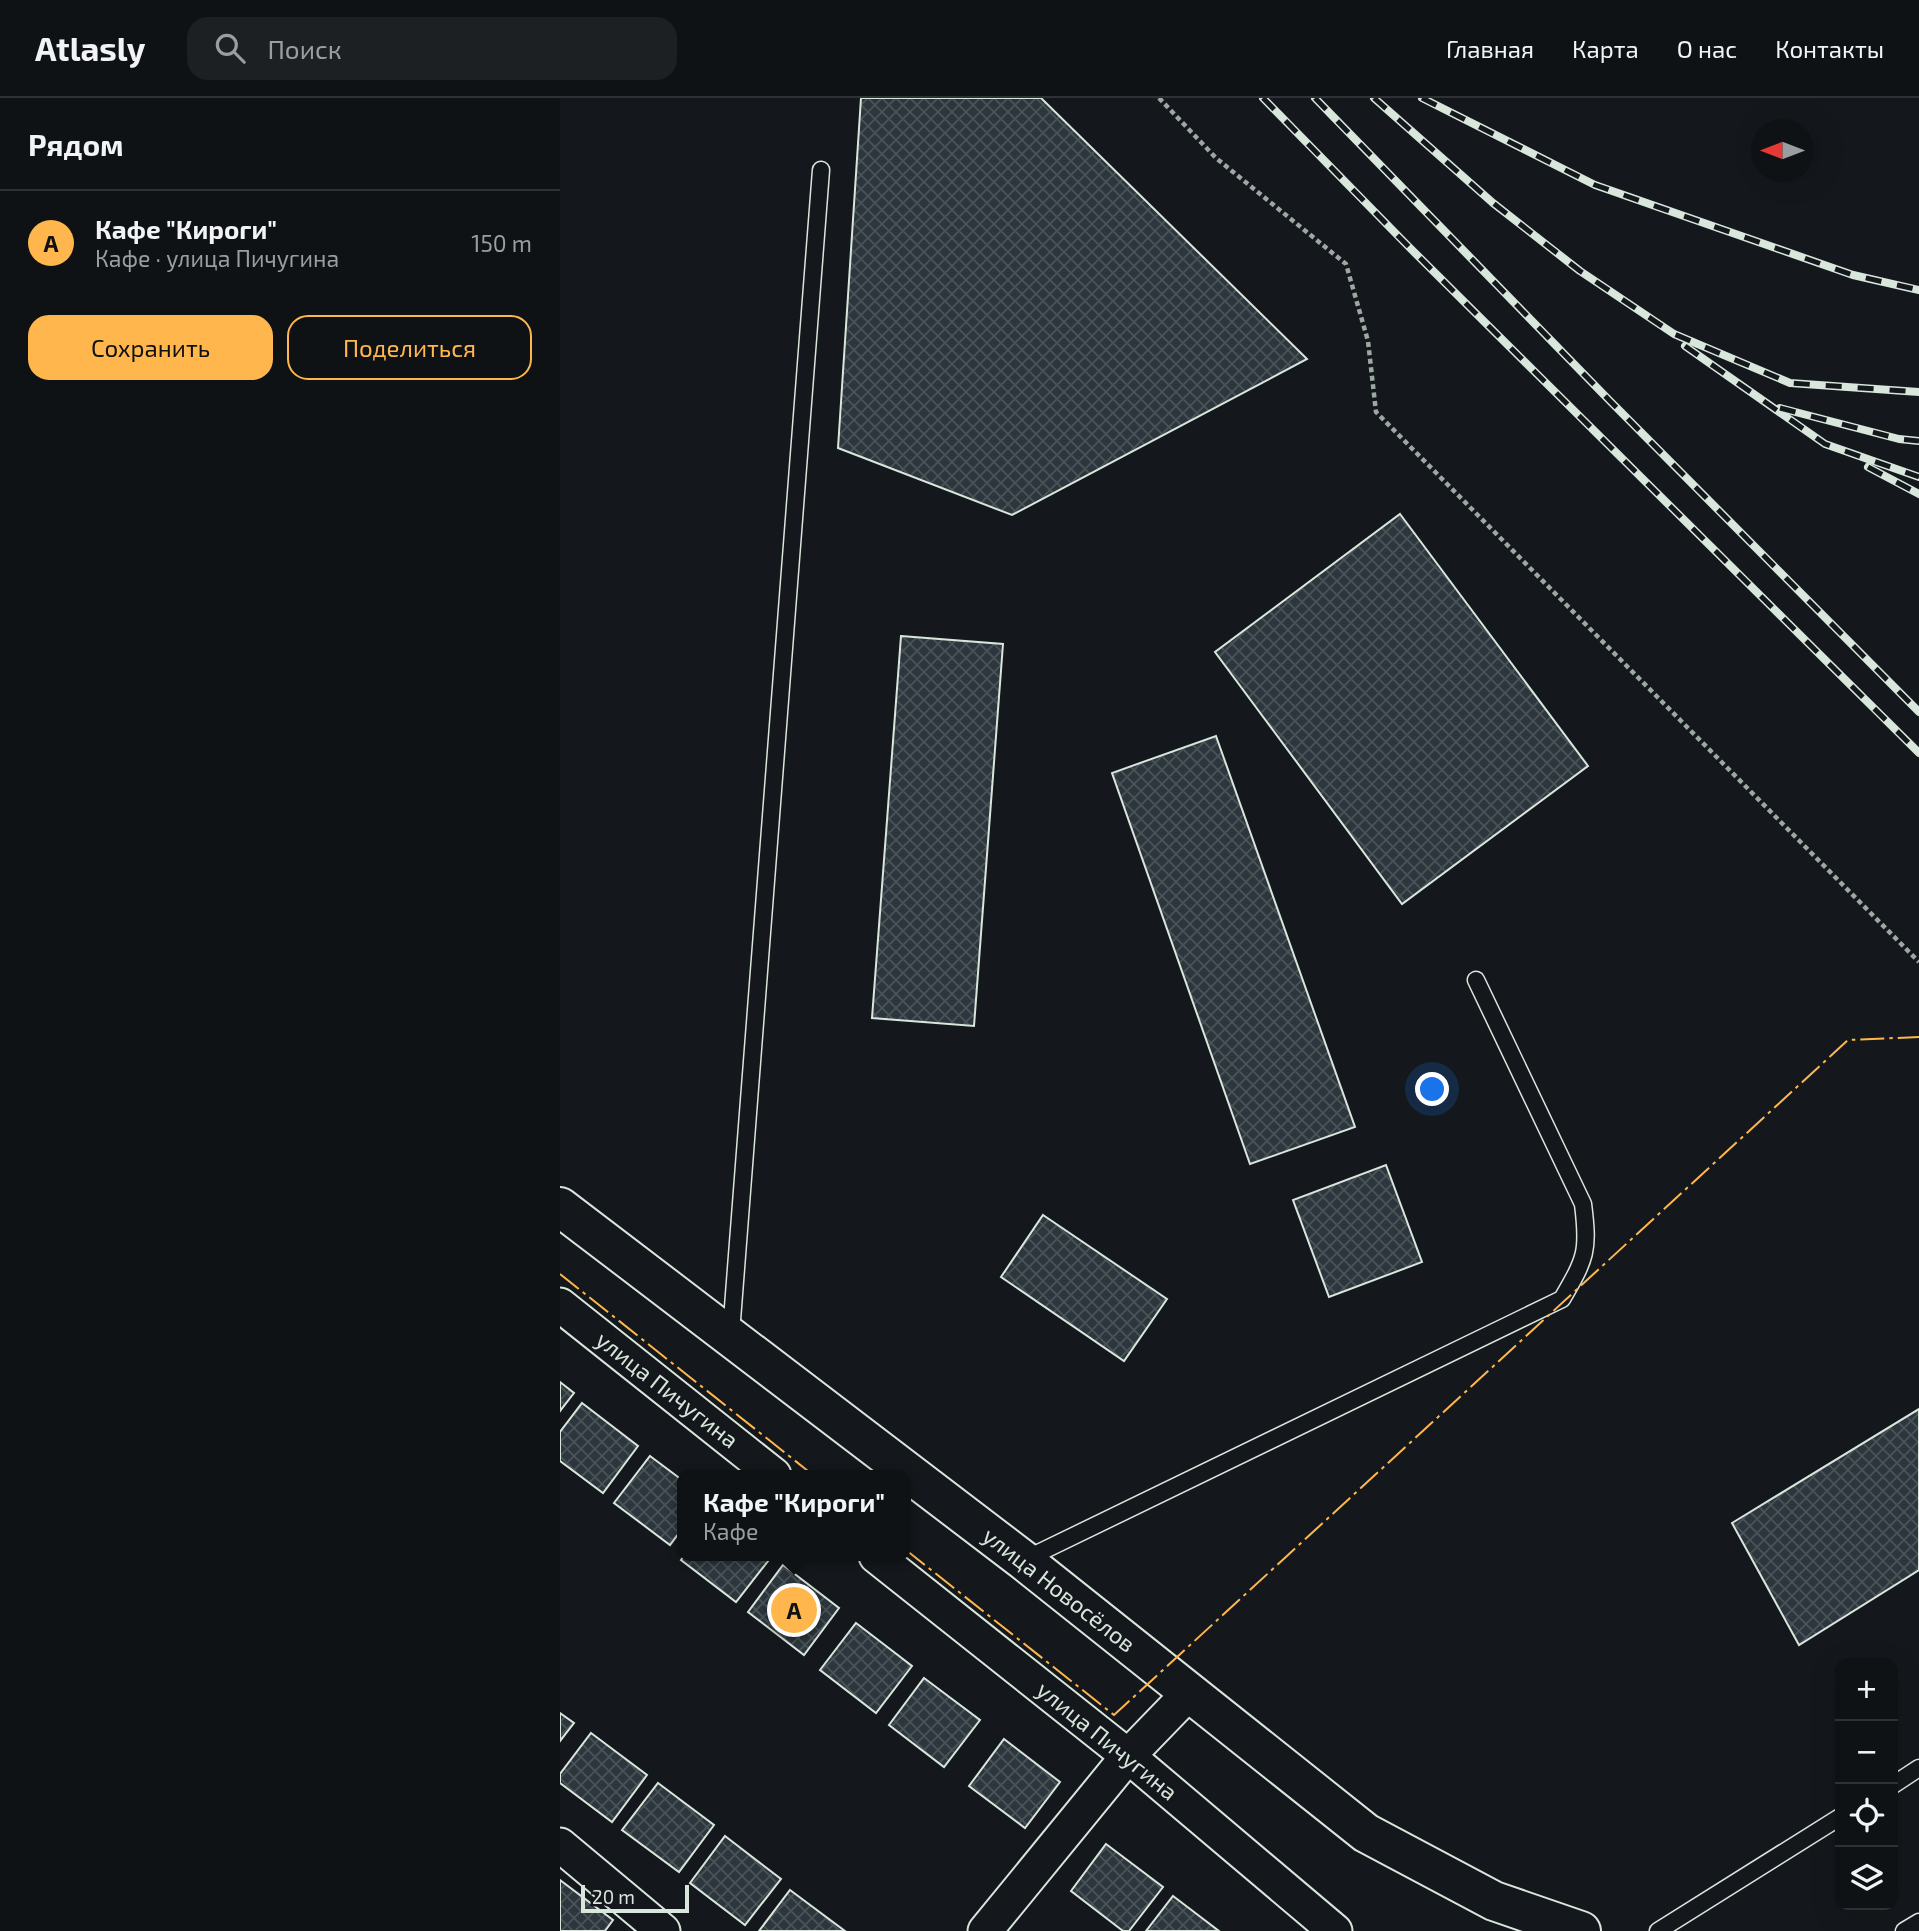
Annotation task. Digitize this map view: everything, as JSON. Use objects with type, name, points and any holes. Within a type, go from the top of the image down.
[{"type":"street","name":"улица Новосёлов","points":[[560,1207],[904,1470]]},
{"type":"street","name":"улица Пичугина","points":[[560,1305],[768,1470]]},
{"type":"street","name":"улица Новосёлов","points":[[911,1475],[1023,1560],[1366,1833],[1494,1901],[1581,1931]]},
{"type":"street","name":"улица Пичугина","points":[[882,1561],[1128,1756],[1335,1931]]},
{"type":"street","points":[[985,1931],[1128,1756],[1189,1693]]},
{"type":"street","points":[[560,1845],[663,1931]]},
{"type":"street","points":[[1494,1901],[1516,1931]]},
{"type":"lane","points":[[731,1339],[821,170]]},
{"type":"lane","points":[[1023,1560],[1562,1299],[1581,1267],[1588,1240],[1583,1204],[1476,980]]},
{"type":"lane","points":[[1895,1784],[1919,1768]]},
{"type":"lane","points":[[1658,1931],[1835,1820]]},
{"type":"lane","points":[[1904,1931],[1919,1922]]},
{"type":"path","points":[[1159,98],[1216,158],[1346,264],[1367,341],[1376,412],[1919,962]]},
{"type":"building","points":[[861,98],[1041,98],[1307,359],[1012,515],[838,448]]},
{"type":"building","points":[[1400,514],[1588,766],[1402,904],[1215,652]]},
{"type":"building","points":[[901,636],[1003,644],[974,1026],[872,1018]]},
{"type":"building","points":[[1216,736],[1355,1127],[1250,1164],[1112,773]]},
{"type":"building","points":[[1386,1165],[1422,1262],[1329,1297],[1293,1200]]},
{"type":"building","points":[[1043,1215],[1167,1299],[1124,1361],[1001,1277]]},
{"type":"building","points":[[560,1382],[574,1393],[560,1411]]},
{"type":"building","points":[[582,1403],[638,1446],[603,1493],[560,1461],[560,1432]]},
{"type":"building","points":[[1919,1409],[1919,1570],[1799,1645],[1732,1523]]},
{"type":"building","points":[[650,1456],[677,1476],[677,1536],[670,1545],[614,1503]]},
{"type":"building","points":[[682,1561],[768,1561],[736,1602]]},
{"type":"building","points":[[783,1565],[839,1608],[804,1655],[748,1612]]},
{"type":"building","points":[[856,1623],[912,1666],[876,1713],[820,1670]]},
{"type":"building","points":[[924,1678],[980,1720],[944,1767],[889,1725]]},
{"type":"building","points":[[560,1713],[574,1723],[560,1741]]},
{"type":"building","points":[[591,1733],[647,1775],[612,1822],[560,1783],[560,1774]]},
{"type":"building","points":[[1004,1739],[1060,1782],[1025,1828],[969,1786]]},
{"type":"building","points":[[658,1783],[714,1825],[679,1872],[622,1830]]},
{"type":"building","points":[[725,1836],[781,1879],[745,1925],[690,1883]]},
{"type":"building","points":[[1106,1844],[1163,1887],[1129,1931],[1123,1931],[1071,1891]]},
{"type":"building","points":[[560,1880],[613,1920],[605,1931],[560,1931]]},
{"type":"building","points":[[790,1890],[845,1931],[759,1931]]},
{"type":"building","points":[[1173,1896],[1219,1931],[1146,1931]]},
{"type":"railway","points":[[1263,98],[1410,248],[1919,753]]},
{"type":"railway","points":[[1315,98],[1609,400],[1919,712]]},
{"type":"railway","points":[[1374,98],[1493,203],[1580,271],[1674,334],[1790,383],[1919,392]]},
{"type":"railway","points":[[1422,98],[1595,185],[1853,275],[1919,290]]},
{"type":"railway","points":[[1685,346],[1825,444],[1919,477]]},
{"type":"railway","points":[[1780,408],[1899,439],[1919,441]]},
{"type":"railway","points":[[1868,467],[1919,494]]},
{"type":"power","points":[[911,1554],[1114,1715],[1848,1040],[1919,1037]]},
{"type":"power","points":[[560,1274],[807,1470]]},
{"type":"place","name":"Кафе \"Кироги\"","points":[[794,1610]]}]
